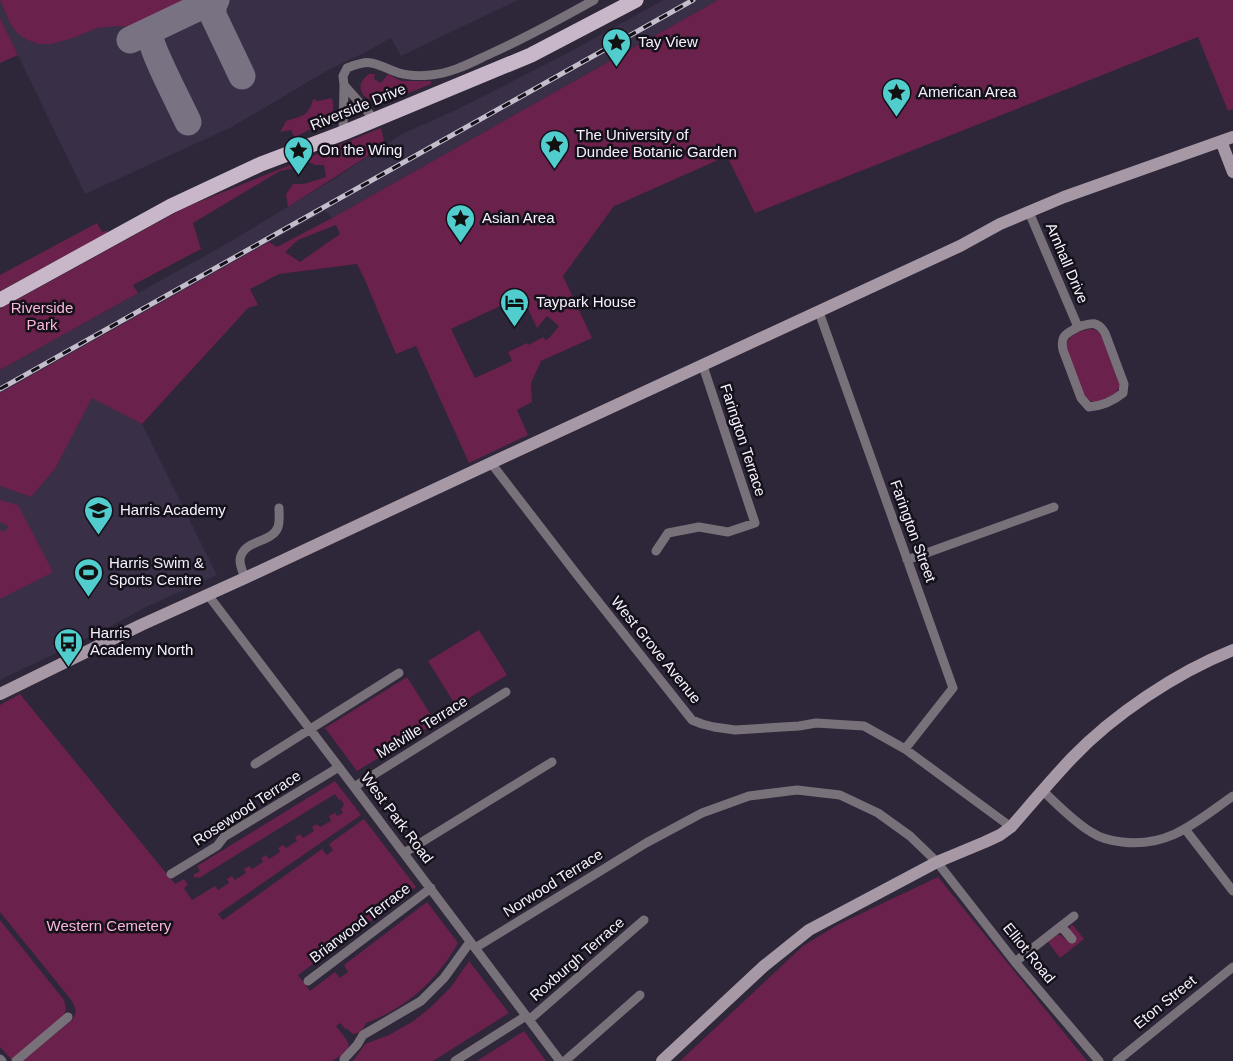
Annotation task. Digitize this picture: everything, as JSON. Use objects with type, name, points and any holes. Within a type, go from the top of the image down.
[{"type":"main road","name":"Riverside Drive","points":[[0,300],[171,206],[261,164],[343,133],[531,55],[636,0]]},
{"type":"street","points":[[343,133],[343,76],[347,68],[362,62],[377,63],[400,73],[414,75],[448,72],[527,37],[594,0]]},
{"type":"street","points":[[344,85],[375,120]]},
{"type":"street","points":[[0,694],[141,625],[703,366],[1029,212],[1102,183],[1227,139],[1233,172]]},
{"type":"street","name":"Arnhall Drive","points":[[1029,212],[1078,327]]},
{"type":"street","name":"Farington Street","points":[[819,312],[953,688],[905,749]]},
{"type":"street","name":"Arnhall Drive","points":[[1092,323],[1100,326],[1105,333],[1124,384],[1123,393],[1115,400],[1100,406],[1089,407],[1082,398],[1063,350],[1061,342],[1065,334],[1078,327],[1092,323]]},
{"type":"street","name":"Farington Terrace","points":[[656,551],[668,532],[699,527],[728,532],[754,523],[703,366]]},
{"type":"street","name":"West Grove Avenue","points":[[491,463],[692,720],[714,727],[735,730],[816,723],[864,726],[905,749],[1011,827]]},
{"type":"street","points":[[907,560],[1054,507]]},
{"type":"street","points":[[243,579],[240,560],[242,553],[246,548],[274,533],[278,528],[279,508]]},
{"type":"street","name":"West Park Road","points":[[208,595],[560,1061]]},
{"type":"street","points":[[662,1061],[795,940],[822,922],[937,862],[1000,835],[1011,827],[1072,757],[1130,709],[1191,670],[1233,650]]},
{"type":"street","points":[[255,764],[399,673]]},
{"type":"street","name":"Melville Terrace","points":[[354,787],[506,692]]},
{"type":"street","points":[[404,853],[552,762]]},
{"type":"street","name":"Rosewood Terrace","points":[[171,874],[217,846],[224,837],[339,767]]},
{"type":"street","name":"Norwood Terrace","points":[[472,945],[646,843],[702,813],[749,796],[797,790],[840,795],[878,813],[910,836],[937,862]]},
{"type":"street","points":[[1043,790],[1078,823],[1094,834],[1113,841],[1133,843],[1155,842],[1171,836],[1233,796]]},
{"type":"street","points":[[1185,829],[1233,891]]},
{"type":"street","name":"Elliot Road","points":[[937,862],[1015,962],[1099,1061]]},
{"type":"street","name":"Briarwood Terrace","points":[[308,981],[431,888]]},
{"type":"street","points":[[1015,962],[1074,916]]},
{"type":"street","name":"Roxburgh Terrace","points":[[455,1061],[527,1018],[644,920]]},
{"type":"street","points":[[1061,926],[1072,939]]},
{"type":"street","points":[[344,1059],[363,1035],[421,1001],[472,945]]},
{"type":"street","name":"Eton Street","points":[[1117,1061],[1233,967]]},
{"type":"street","points":[[565,1061],[640,995]]},
{"type":"street","points":[[16,1061],[68,1017]]},
{"type":"shaded area","points":[[0,0],[518,0],[401,56],[391,38],[328,70],[232,127],[85,194],[0,18]]},
{"type":"shaded area","points":[[663,0],[718,0],[332,218],[325,211],[0,393],[0,370],[228,243],[334,179],[402,134],[456,110],[564,55]]},
{"type":"shaded area","name":"Harris Academy","points":[[92,397],[142,424],[217,575],[142,609],[0,680],[0,486],[31,497],[55,469]]},
{"type":"green space","points":[[0,0],[187,0],[132,27],[97,28],[73,38],[51,44],[39,44],[18,34],[11,25]]},
{"type":"green space","name":"The University of Dundee Botanic Garden","points":[[718,0],[1233,0],[1233,109],[1228,111],[1198,37],[755,213],[727,156],[614,206],[563,276],[592,338],[541,361],[531,383],[532,402],[517,410],[528,435],[469,463],[416,346],[396,354],[357,264],[279,274],[250,289],[258,305],[248,308],[142,424],[92,398],[55,469],[31,497],[0,486],[0,393],[269,242],[277,247]],"holes":[[[336,225],[340,234],[300,262],[285,252],[298,240]],[[522,296],[537,328],[547,316],[559,326],[548,339],[545,340],[544,337],[508,352],[512,361],[475,378],[451,329]]]},
{"type":"green space","points":[[0,18],[18,55],[0,63]]},
{"type":"green space","points":[[369,74],[375,74],[374,79],[381,83],[388,74],[401,81],[431,81],[431,84],[393,98],[372,100],[365,97],[361,90],[362,81]]},
{"type":"green space","points":[[332,98],[333,111],[325,123],[295,138],[291,130],[280,132],[286,121],[307,113],[313,99],[318,101]]},
{"type":"green space","points":[[381,128],[385,145],[288,207],[286,194],[293,184],[304,184],[326,177],[324,165],[315,165],[307,161],[300,167],[280,171],[193,223],[201,249],[133,285],[138,293],[0,370],[0,309],[184,208]]},
{"type":"green space","name":"Riverside Park","points":[[97,223],[102,232],[109,232],[0,291],[0,275]]},
{"type":"green space","points":[[1090,329],[1096,330],[1101,335],[1120,385],[1110,398],[1102,402],[1092,402],[1085,397],[1066,346],[1072,336]]},
{"type":"green space","points":[[0,500],[18,505],[53,572],[0,599],[0,530],[5,532],[8,526],[0,522]]},
{"type":"green space","points":[[479,630],[507,675],[456,706],[428,661]]},
{"type":"green space","points":[[407,677],[436,723],[357,771],[325,728]]},
{"type":"green space","name":"Western Cemetery","points":[[20,694],[175,884],[184,879],[188,885],[184,888],[192,900],[215,886],[218,890],[229,883],[227,879],[232,876],[235,880],[246,873],[244,869],[249,866],[252,869],[263,862],[261,858],[266,855],[269,859],[280,852],[278,848],[283,845],[286,848],[297,841],[295,837],[300,834],[303,838],[314,831],[312,827],[317,824],[320,827],[331,821],[329,816],[343,813],[341,809],[344,805],[335,794],[199,878],[193,875],[200,871],[197,866],[335,781],[361,815],[218,914],[223,920],[322,849],[327,855],[333,850],[329,844],[364,819],[416,887],[298,975],[310,991],[335,972],[340,978],[348,972],[344,965],[427,902],[458,943],[441,969],[408,1001],[366,1023],[358,1033],[353,1034],[340,1023],[336,1026],[349,1045],[347,1052],[332,1061],[23,1061],[73,1019],[76,1011],[72,1001],[0,912],[0,705]]},
{"type":"green space","points":[[938,877],[1087,1061],[680,1061],[803,946],[837,925]]},
{"type":"green space","points":[[0,920],[64,1000],[66,1008],[64,1015],[12,1060],[0,1047]]},
{"type":"green space","points":[[1072,924],[1084,939],[1060,958],[1048,942],[1057,935],[1061,935],[1069,942]]},
{"type":"green space","points":[[469,961],[509,1013],[433,1061],[353,1061],[365,1044],[389,1035],[412,1022],[431,1007],[451,987]]},
{"type":"green space","points":[[524,1031],[546,1061],[477,1061]]},
{"type":"taxiway","points":[[130,40],[214,0]]},
{"type":"taxiway","points":[[216,0],[213,15],[242,76]]},
{"type":"taxiway","points":[[156,28],[151,35],[155,51],[188,122]]},
{"type":"railway","points":[[0,389],[693,0]]},
{"type":"place","name":"Tay View","points":[[617,68]]},
{"type":"place","name":"American Area","points":[[897,118]]},
{"type":"place","name":"The University of Dundee Botanic Garden","points":[[555,170]]},
{"type":"place","name":"On the Wing","points":[[298,176]]},
{"type":"place","name":"Asian Area","points":[[461,244]]},
{"type":"place","name":"Taypark House","points":[[515,328]]},
{"type":"place","name":"Harris Academy","points":[[99,536]]},
{"type":"place","name":"Harris Swim & Sports Centre","points":[[88,598]]},
{"type":"place","name":"Harris Academy North","points":[[69,668]]}]
